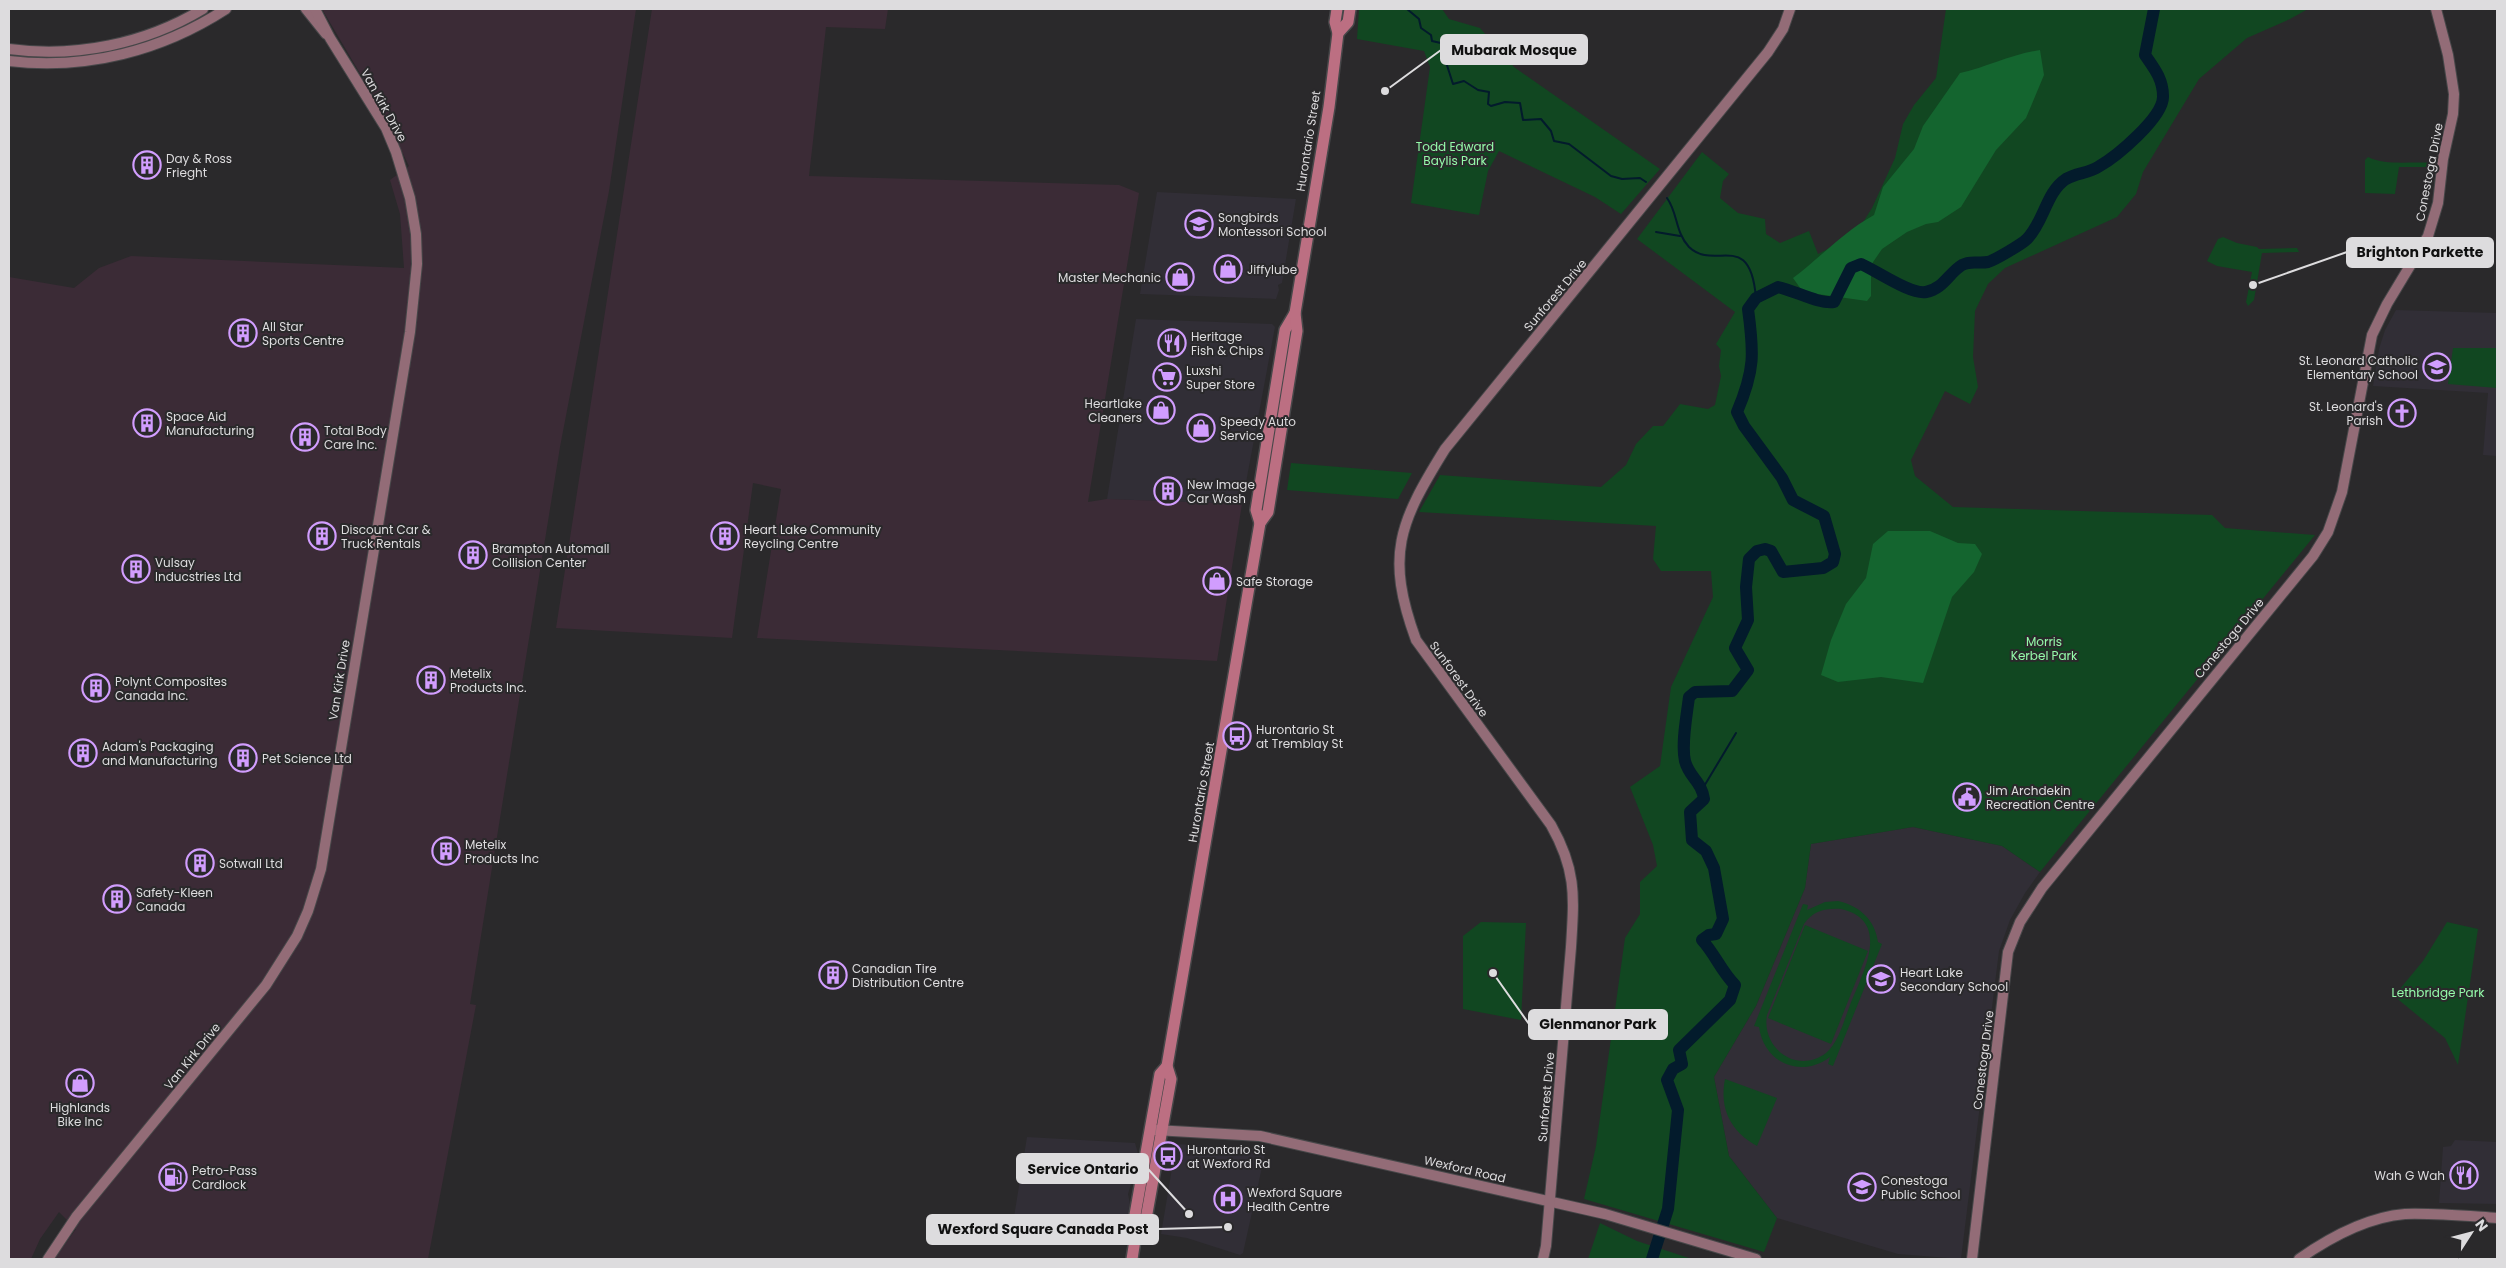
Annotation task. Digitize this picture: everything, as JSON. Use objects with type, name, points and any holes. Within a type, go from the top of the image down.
[{"type":"main road","name":"Hurontario Street","points":[[1136,1240],[1144,1230],[1171,1079],[1167,1066],[1260,523],[1256,510],[1285,330],[1295,313],[1329,107],[1338,34],[1335,22],[1337,9]]},
{"type":"main road","name":"Hurontario Street","points":[[1338,34],[1348,22],[1350,9]]},
{"type":"main road","name":"Hurontario Street","points":[[1132,1259],[1136,1240],[1133,1226],[1160,1074],[1167,1066]]},
{"type":"street","points":[[9,48],[66,51],[106,46],[158,31],[204,9]]},
{"type":"street","points":[[9,61],[71,63],[130,53],[179,36],[226,9]]},
{"type":"street","name":"Van Kirk Drive","points":[[306,9],[316,24],[330,38]]},
{"type":"street","name":"Van Kirk Drive","points":[[48,1259],[76,1217],[266,985],[297,936],[318,882],[410,332],[417,264],[416,234],[410,198],[396,152],[374,106],[330,38],[315,9]]},
{"type":"street","name":"Sunforest Drive","points":[[1543,1259],[1546,1246],[1548,1201],[1571,947],[1574,902],[1572,876],[1563,846],[1551,825],[1416,640],[1405,610],[1399,572],[1398,563],[1401,542],[1410,508],[1445,449],[1768,52],[1783,29],[1790,9]]},
{"type":"street","name":"Conestoga Drive","points":[[1972,1259],[2008,952],[2028,906],[2070,852],[2313,556],[2328,532],[2338,507],[2372,335],[2387,304],[2428,236],[2438,203],[2443,159],[2453,114],[2454,94],[2448,55],[2436,9]]},
{"type":"street","name":"Wexford Road","points":[[1150,1130],[1260,1136],[1626,1220],[1756,1259]]},
{"type":"street","points":[[2299,1259],[2323,1244],[2362,1225],[2403,1214],[2497,1218]]},
{"type":"shaded area","points":[[322,9],[636,9],[609,191],[560,447],[470,1004],[476,1005],[428,1259],[54,1259],[76,1229],[59,1212],[40,1239],[31,1259],[9,1259],[9,277],[74,288],[99,268],[131,256],[404,268],[400,214],[390,180],[409,166],[381,109]]},
{"type":"shaded area","points":[[652,9],[888,9],[885,29],[826,27],[809,176],[1119,185],[1139,193],[1088,502],[1107,499],[1242,504],[1217,661],[757,638],[781,489],[753,483],[732,638],[556,628]]},
{"type":"shaded area","points":[[1157,192],[1296,199],[1282,283],[1278,285],[1279,290],[1276,299],[1140,294]]},
{"type":"shaded area","name":"St. Leonard Catholic Elementary School","points":[[2396,310],[2497,313],[2497,456],[2483,455],[2488,393],[2373,386],[2379,349],[2385,330]]},
{"type":"shaded area","points":[[1136,319],[1272,324],[1275,327],[1242,504],[1107,499]]},
{"type":"shaded area","name":"Heart Lake Secondary School","points":[[1913,827],[2002,846],[2040,872],[2025,893],[2010,920],[1999,951],[1961,1259],[1898,1254],[1777,1218],[1729,1156],[1714,1077],[1756,1006],[1805,888],[1811,844]]},
{"type":"shaded area","points":[[1027,1137],[1135,1143],[1139,1157],[1128,1194],[1130,1204],[1124,1223],[1126,1223],[1126,1230],[1121,1232],[1013,1223]]},
{"type":"shaded area","points":[[2455,1140],[2497,1142],[2497,1204],[2439,1203],[2443,1147],[2451,1146]]},
{"type":"shaded area","points":[[1176,1144],[1266,1149],[1243,1253],[1240,1255],[1187,1238],[1161,1234]]},
{"type":"green space","name":"Todd Edward Baylis Park","points":[[1359,9],[1442,9],[1449,19],[1480,28],[1514,67],[1660,169],[1621,214],[1595,197],[1499,151],[1488,171],[1479,215],[1411,203],[1430,67],[1424,51],[1357,39]]},
{"type":"green space","name":"Morris Kerbel Park","points":[[1946,9],[2308,9],[2247,38],[2199,79],[2143,172],[2136,194],[2117,217],[2005,268],[1988,284],[1975,311],[1973,357],[1978,387],[1970,404],[1945,391],[1911,460],[1915,476],[1953,507],[2212,515],[2225,528],[2315,535],[2040,872],[2002,846],[1913,827],[1811,844],[1805,888],[1756,1006],[1714,1077],[1729,1156],[1777,1218],[1764,1252],[1584,1199],[1596,1146],[1625,938],[1640,914],[1640,882],[1657,866],[1653,845],[1630,787],[1660,766],[1671,687],[1713,597],[1711,571],[1661,571],[1653,559],[1656,526],[1419,512],[1440,475],[1601,487],[1626,465],[1636,444],[1653,426],[1663,426],[1680,404],[1708,409],[1715,405],[1721,376],[1719,366],[1721,350],[1716,344],[1735,312],[1637,239],[1702,152],[1729,174],[1723,181],[1720,198],[1738,213],[1765,219],[1766,234],[1780,243],[1809,231],[1818,254],[1855,235],[1872,208],[1895,158],[1903,124],[1914,105],[1936,78]]},
{"type":"green space","points":[[2040,50],[2044,75],[2026,118],[1996,150],[1961,207],[1938,222],[1926,224],[1907,232],[1882,249],[1871,265],[1871,296],[1867,301],[1803,292],[1793,278],[1842,237],[1874,215],[1883,187],[1914,149],[1923,126],[1960,73],[2019,54]]},
{"type":"green space","points":[[2368,157],[2391,162],[2432,163],[2432,167],[2399,167],[2395,194],[2365,193],[2365,160]]},
{"type":"green space","points":[[2223,237],[2259,249],[2297,248],[2299,252],[2262,253],[2254,300],[2248,306],[2246,302],[2252,272],[2217,266],[2207,261],[2218,239]]},
{"type":"green space","points":[[2453,348],[2497,348],[2497,388],[2448,384]]},
{"type":"green space","points":[[1291,463],[1412,473],[1398,499],[1287,490]]},
{"type":"green space","points":[[1888,531],[1930,531],[1958,543],[1975,544],[1982,554],[1974,572],[1952,597],[1923,683],[1881,677],[1838,682],[1821,675],[1831,640],[1846,604],[1866,578],[1873,544]]},
{"type":"green space","points":[[1838,901],[1860,910],[1874,927],[1878,942],[1882,944],[1833,1066],[1828,1064],[1830,1057],[1819,1064],[1796,1067],[1776,1058],[1762,1040],[1759,1027],[1754,1026],[1803,904],[1808,905],[1807,910],[1825,902]],"holes":[[[1830,909],[1841,909],[1857,915],[1866,925],[1870,936],[1870,950],[1841,1030],[1831,1048],[1815,1059],[1804,1061],[1783,1055],[1770,1038],[1767,1027],[1767,1015],[1804,924],[1815,913]]]},
{"type":"green space","points":[[1481,922],[1526,923],[1521,1020],[1463,1009],[1463,936]]},
{"type":"green space","name":"Lethbridge Park","points":[[2447,922],[2478,929],[2458,1065],[2445,1038],[2394,996],[2423,961]]},
{"type":"green space","points":[[1805,925],[1868,951],[1831,1044],[1768,1018]]},
{"type":"green space","points":[[1725,1079],[1777,1098],[1757,1146],[1740,1134],[1729,1118],[1724,1100]]},
{"type":"green space","points":[[1600,1223],[1637,1241],[1692,1259],[1588,1259]]},
{"type":"waterway","points":[[1407,9],[1419,19],[1421,28],[1431,35],[1432,41],[1445,44],[1451,50],[1444,56],[1453,84],[1464,81],[1478,90],[1489,92],[1488,104],[1491,106],[1505,102],[1520,103],[1523,120],[1541,119],[1551,131],[1554,141],[1569,144],[1611,176],[1622,179],[1640,178],[1646,182]]},
{"type":"waterway","points":[[1652,1259],[1668,1209],[1678,1110],[1667,1080],[1673,1069],[1682,1064],[1679,1050],[1730,1000],[1735,985],[1702,940],[1709,935],[1716,934],[1723,919],[1714,868],[1706,851],[1692,840],[1690,812],[1704,799],[1701,788],[1689,771],[1685,761],[1685,729],[1689,697],[1695,692],[1732,691],[1748,670],[1735,648],[1748,620],[1746,587],[1749,559],[1757,551],[1765,549],[1771,551],[1783,572],[1823,568],[1833,562],[1835,554],[1824,516],[1793,500],[1782,478],[1744,426],[1737,412],[1747,384],[1752,361],[1748,309],[1756,298],[1778,287],[1821,301],[1834,302],[1851,268],[1861,264],[1912,290],[1926,292],[1937,288],[1962,265],[1988,262],[2027,239],[2033,232],[2049,199],[2059,185],[2070,177],[2094,169],[2106,162],[2138,136],[2156,115],[2161,105],[2163,90],[2157,74],[2145,55],[2154,9]]},
{"type":"waterway","points":[[1667,198],[1671,204],[1681,235],[1689,247],[1699,253],[1710,256],[1739,258],[1747,264],[1752,277],[1756,298]]},
{"type":"waterway","points":[[1656,232],[1680,236]]},
{"type":"waterway","points":[[1703,788],[1736,733]]},
{"type":"place","name":"Mubarak Mosque","points":[[1385,91]]},
{"type":"place","name":"Day & Ross Frieght","points":[[147,165]]},
{"type":"place","name":"Songbirds Montessori School","points":[[1199,224]]},
{"type":"place","name":"Jiffylube","points":[[1228,269]]},
{"type":"place","name":"Master Mechanic","points":[[1180,277]]},
{"type":"place","name":"Brighton Parkette","points":[[2253,285]]},
{"type":"place","name":"All Star Sports Centre","points":[[243,333]]},
{"type":"place","name":"Heritage Fish & Chips","points":[[1172,343]]},
{"type":"place","name":"St. Leonard Catholic Elementary School","points":[[2437,367]]},
{"type":"place","name":"Luxshi Super Store","points":[[1167,377]]},
{"type":"place","name":"Heartlake Cleaners","points":[[1161,410]]},
{"type":"place","name":"St. Leonard's Parish","points":[[2402,413]]},
{"type":"place","name":"Space Aid Manufacturing","points":[[147,423]]},
{"type":"place","name":"Speedy Auto Service","points":[[1201,428]]},
{"type":"place","name":"Total Body Care Inc.","points":[[305,437]]},
{"type":"place","name":"New Image Car Wash","points":[[1168,491]]},
{"type":"place","name":"Discount Car & Truck Rentals","points":[[322,536]]},
{"type":"place","name":"Heart Lake Community Reycling Centre","points":[[725,536]]},
{"type":"place","name":"Brampton Automall Collision Center","points":[[473,555]]},
{"type":"place","name":"Vulsay Inducstries Ltd","points":[[136,569]]},
{"type":"place","name":"Safe Storage","points":[[1217,581]]},
{"type":"place","name":"Metelix Products Inc.","points":[[431,680]]},
{"type":"place","name":"Polynt Composites Canada Inc.","points":[[96,688]]},
{"type":"place","name":"Hurontario St at Tremblay St","points":[[1237,736]]},
{"type":"place","name":"Adam's Packaging and Manufacturing","points":[[83,753]]},
{"type":"place","name":"Pet Science Ltd","points":[[243,758]]},
{"type":"place","name":"Jim Archdekin Recreation Centre","points":[[1967,797]]},
{"type":"place","name":"Metelix Products Inc","points":[[446,851]]},
{"type":"place","name":"Sotwall Ltd","points":[[200,863]]},
{"type":"place","name":"Safety-Kleen Canada","points":[[117,899]]},
{"type":"place","name":"Glenmanor Park","points":[[1493,973]]},
{"type":"place","name":"Canadian Tire Distribution Centre","points":[[833,975]]},
{"type":"place","name":"Heart Lake Secondary School","points":[[1881,979]]},
{"type":"place","name":"Highlands Bike Inc","points":[[80,1083]]},
{"type":"place","name":"Hurontario St at Wexford Rd","points":[[1168,1156]]},
{"type":"place","name":"Wah G Wah","points":[[2464,1175]]},
{"type":"place","name":"Petro-Pass Cardlock","points":[[173,1177]]},
{"type":"place","name":"Conestoga Public School","points":[[1862,1187]]},
{"type":"place","name":"Wexford Square Health Centre","points":[[1228,1199]]},
{"type":"place","name":"Service Ontario","points":[[1189,1214]]},
{"type":"place","name":"Wexford Square Canada Post","points":[[1228,1227]]}]
